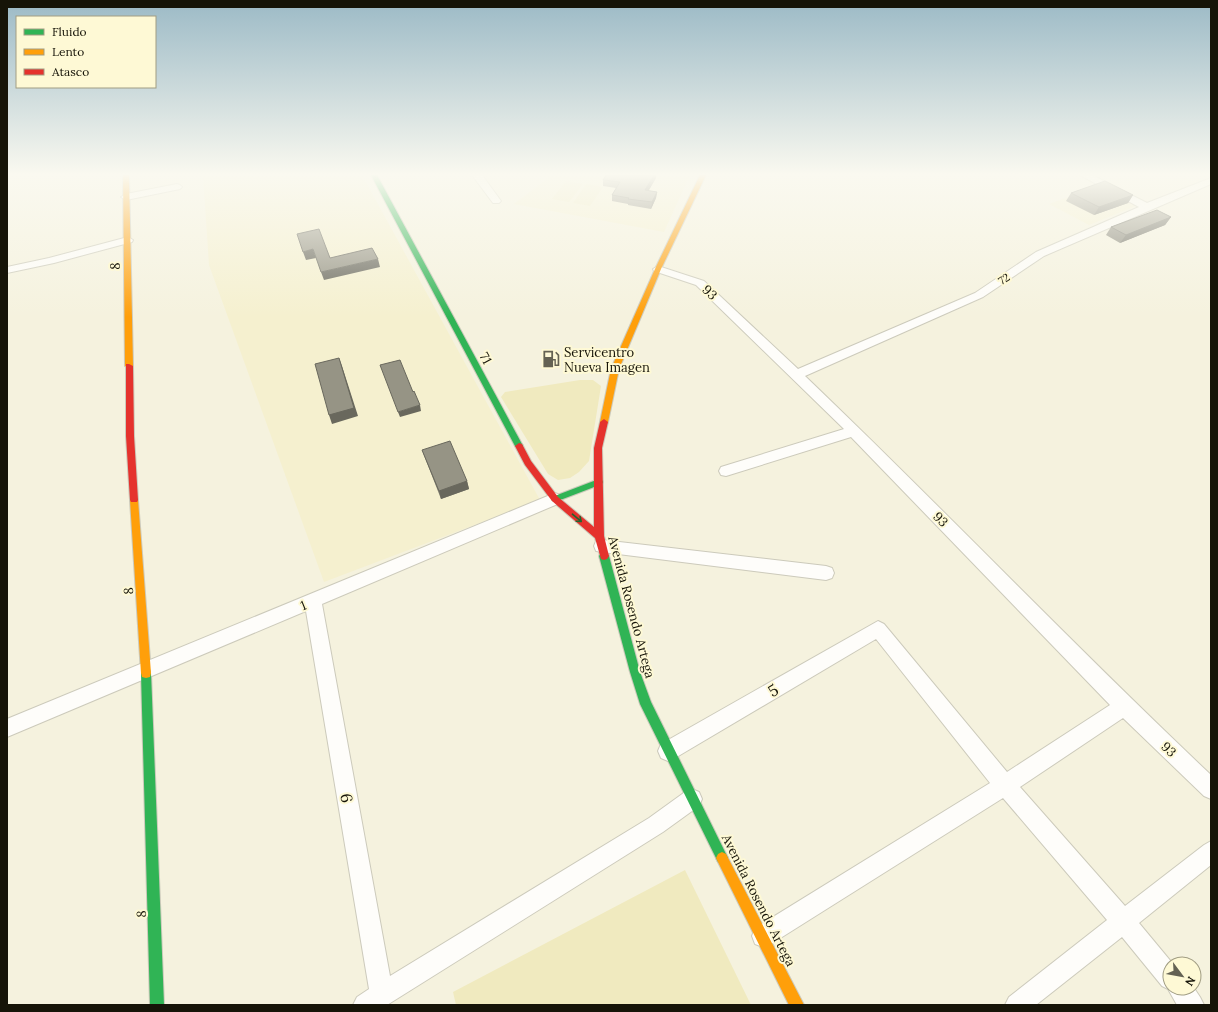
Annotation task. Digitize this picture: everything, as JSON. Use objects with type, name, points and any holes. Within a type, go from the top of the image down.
[{"type":"street","name":"8","points":[[127,222],[130,436],[146,670],[157,1005]]},
{"type":"street","name":"71","points":[[402,222],[528,464],[555,499],[601,541]]},
{"type":"street","name":"Avenida Rosendo Artega","points":[[680,222],[658,268],[615,369],[598,448],[601,541],[635,672],[646,704],[692,799],[797,1005]]},
{"type":"street","name":"72","points":[[796,375],[979,295],[1040,254],[1112,222]]},
{"type":"street","points":[[7,270],[50,261],[128,240]]},
{"type":"street","name":"93","points":[[658,268],[700,283],[854,432],[1124,706],[1211,789]]},
{"type":"street","points":[[726,471],[854,432]]},
{"type":"street","name":"1","points":[[7,728],[599,482]]},
{"type":"street","points":[[601,541],[826,573]]},
{"type":"street","name":"6","points":[[313,600],[374,1000]]},
{"type":"street","name":"5","points":[[668,751],[878,629],[1005,785]]},
{"type":"street","points":[[763,936],[1005,785],[1124,706]]},
{"type":"street","points":[[1005,785],[1162,968]]},
{"type":"street","points":[[374,1000],[656,825],[692,799]]},
{"type":"street","points":[[1017,1005],[1211,852]]},
{"type":"street","points":[[1185,996],[1192,1005]]},
{"type":"shaded area","points":[[206,222],[388,222],[540,500],[324,582],[209,265]]},
{"type":"shaded area","points":[[612,222],[668,222],[664,232]]},
{"type":"shaded area","points":[[1084,222],[1096,222],[1089,225]]},
{"type":"shaded area","points":[[580,380],[593,380],[601,386],[589,461],[579,472],[570,478],[558,480],[548,474],[501,397],[505,392]]},
{"type":"shaded area","points":[[685,870],[751,1005],[456,1005],[453,992]]},
{"type":"building","points":[[1124,222],[1158,222],[1126,235],[1111,227]]},
{"type":"building","points":[[319,229],[330,258],[372,248],[378,259],[321,272],[313,249],[303,252],[297,234]]},
{"type":"building","points":[[339,358],[354,408],[329,415],[315,364]]},
{"type":"building","points":[[400,360],[420,405],[398,412],[380,365]]},
{"type":"building","points":[[450,441],[467,481],[439,491],[422,450]]},
{"type":"traffic: fast","points":[[399,222],[519,446]]},
{"type":"traffic: fast","points":[[555,499],[599,482]]},
{"type":"traffic: fast","points":[[604,556],[635,672],[646,704],[722,858]]},
{"type":"traffic: fast","points":[[146,673],[157,1005]]},
{"type":"traffic: slow","points":[[127,222],[129,366]]},
{"type":"traffic: slow","points":[[604,422],[615,369],[658,269],[680,222]]},
{"type":"traffic: slow","points":[[134,500],[146,673]]},
{"type":"traffic: slow","points":[[722,858],[797,1005]]},
{"type":"traffic: jam","points":[[129,366],[130,436],[134,500]]},
{"type":"traffic: jam","points":[[604,422],[598,448],[599,536],[604,556]]},
{"type":"traffic: jam","points":[[519,446],[528,463],[555,499],[599,536]]},
{"type":"place","name":"Servicentro Nueva Imagen","points":[[551,359]]}]
